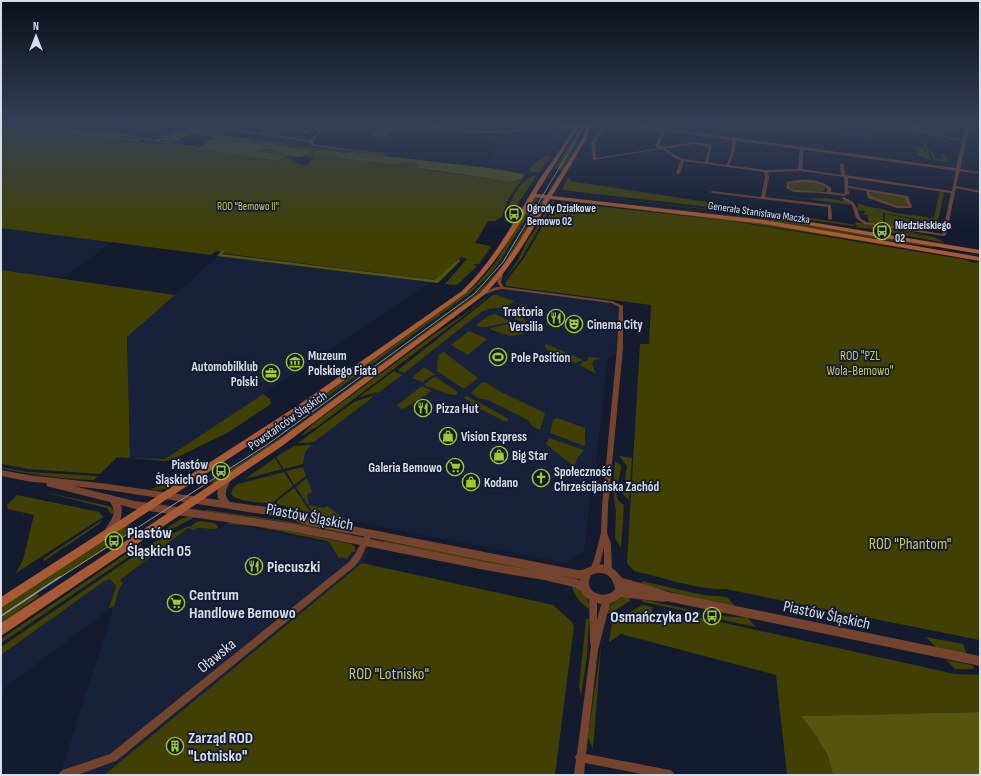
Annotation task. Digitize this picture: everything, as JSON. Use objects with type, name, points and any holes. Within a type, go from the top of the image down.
[{"type":"main road","name":"Powstańców Śląskich","points":[[1,603],[146,507],[300,408],[464,292],[474,283],[498,255],[534,194],[557,159]]},
{"type":"main road","name":"Powstańców Śląskich","points":[[1,630],[317,418],[482,294],[501,276],[514,258],[571,159]]},
{"type":"main road","name":"Generała Stanisława Maczka","points":[[534,194],[794,221],[980,252]]},
{"type":"main road","name":"Generała Stanisława Maczka","points":[[550,195],[764,222],[980,259]]},
{"type":"street","points":[[727,166],[731,159]]},
{"type":"street","points":[[800,170],[801,159]]},
{"type":"street","points":[[878,159],[980,173]]},
{"type":"street","points":[[843,198],[855,203],[858,218],[865,223],[944,235],[960,159]]},
{"type":"street","points":[[678,173],[683,160],[766,171],[800,170],[953,192]]},
{"type":"street","points":[[829,193],[829,188],[823,184],[808,181],[788,183],[788,188],[794,191],[844,195],[847,194],[842,164]]},
{"type":"street","points":[[763,198],[767,177],[766,171]]},
{"type":"street","points":[[847,187],[868,190],[907,196],[910,207],[897,207],[885,203],[870,201],[868,190]]},
{"type":"street","points":[[954,187],[980,192]]},
{"type":"street","points":[[712,192],[830,206],[830,219]]},
{"type":"street","points":[[923,232],[922,221],[947,223]]},
{"type":"street","points":[[501,276],[499,282],[503,288]]},
{"type":"street","points":[[482,294],[498,288],[503,288],[612,302],[621,306],[620,348],[607,477],[604,533],[607,544],[608,570]]},
{"type":"street","name":"Piastów Śląskich","points":[[1,473],[281,513],[306,521],[571,573],[579,574],[601,568],[608,570],[618,581],[668,597],[980,661]]},
{"type":"street","name":"Piastów Śląskich","points":[[29,478],[146,507],[290,527],[364,543],[506,570],[538,574],[575,583],[585,588],[593,597]]},
{"type":"street","points":[[228,478],[222,486],[221,495],[224,501],[230,506]]},
{"type":"street","points":[[108,532],[115,522],[118,513],[117,506],[113,500]]},
{"type":"street","points":[[585,588],[584,579],[597,563],[600,542],[604,533]]},
{"type":"street","name":"Oławska","points":[[63,775],[113,758],[352,564],[358,556],[369,534]]},
{"type":"street","points":[[594,650],[593,597],[600,600],[607,600],[614,597],[618,592],[618,581]]},
{"type":"street","name":"Piastów Śląskich","points":[[618,592],[668,597]]},
{"type":"street","points":[[579,775],[594,650],[604,605],[607,600]]},
{"type":"street","points":[[580,757],[670,775]]},
{"type":"shaded area","points":[[267,159],[281,159],[279,161]]},
{"type":"shaded area","points":[[350,159],[413,159],[489,168],[525,174],[516,181],[508,181],[417,168],[419,165],[410,162],[402,162],[397,165]]},
{"type":"shaded area","points":[[490,159],[548,159],[537,175],[489,168]]},
{"type":"shaded area","points":[[539,197],[543,198],[503,265],[472,297],[282,436],[211,482],[207,478],[277,433],[470,293],[491,273]]},
{"type":"shaded area","points":[[1,216],[128,231],[61,279],[142,290],[1,404]]},
{"type":"shaded area","points":[[221,251],[224,251],[222,254],[435,280],[459,259],[460,261],[438,283],[217,256]]},
{"type":"shaded area","points":[[218,256],[432,282],[165,459],[130,458],[127,337]]},
{"type":"shaded area","name":"Galeria Bemowo","points":[[500,289],[610,303],[619,307],[615,356],[608,358],[593,490],[591,492],[584,552],[567,563],[311,513],[293,486],[306,476],[303,465],[304,458],[311,445],[304,445],[304,443],[358,405]]},
{"type":"shaded area","points":[[229,523],[369,551],[362,563],[104,775],[60,775],[111,616],[120,580],[188,528],[193,530],[203,527],[218,530]]},
{"type":"shaded area","points":[[111,579],[116,586],[108,610],[1,691],[1,655],[103,582]]},
{"type":"shaded area","points":[[980,712],[980,775],[833,775],[828,756],[815,734],[801,716]]},
{"type":"green space","name":"ROD \"Bemowo II\"","points":[[1,159],[267,159],[279,161],[281,159],[290,159],[296,163],[307,165],[313,159],[350,159],[396,165],[402,162],[410,162],[419,165],[418,169],[508,181],[517,181],[524,177],[507,201],[502,217],[494,221],[488,221],[475,243],[491,246],[499,235],[479,264],[475,264],[474,265],[477,266],[457,285],[445,284],[467,259],[461,257],[436,280],[221,253],[223,251],[216,251],[211,255],[1,228]]},
{"type":"green space","points":[[549,159],[539,172],[531,172],[529,169],[539,160]]},
{"type":"green space","points":[[560,159],[568,159],[562,170],[554,169]]},
{"type":"green space","points":[[934,159],[948,160],[947,162],[935,161]]},
{"type":"green space","points":[[537,175],[513,211],[507,223],[505,215],[516,190],[530,177]]},
{"type":"green space","points":[[570,178],[570,181],[856,225],[855,222],[934,236],[859,225],[852,226],[770,214],[562,190],[567,179]]},
{"type":"green space","points":[[791,183],[814,183],[825,187],[825,189],[822,191],[799,191],[790,188]]},
{"type":"green space","points":[[940,191],[945,192],[942,193],[944,194],[938,221],[929,218],[934,217]]},
{"type":"green space","points":[[873,192],[906,198],[908,205],[900,206],[884,203],[871,196],[871,193]]},
{"type":"green space","points":[[564,193],[754,214],[865,230],[756,215]]},
{"type":"green space","points":[[779,195],[807,199],[826,198],[843,201],[843,198],[853,205],[789,197]]},
{"type":"green space","points":[[535,197],[539,197],[501,259],[491,273],[470,293],[277,433],[274,432],[476,285],[496,262]]},
{"type":"green space","points":[[562,197],[781,221],[932,245],[933,247],[938,248],[723,215]]},
{"type":"green space","points":[[543,198],[545,199],[507,262],[478,295],[292,432],[213,484],[211,482],[283,436],[472,297],[503,265]]},
{"type":"green space","points":[[555,200],[521,259],[501,284],[518,260],[527,241],[551,202]]},
{"type":"green space","name":"ROD \"PZL Wola-Bemowo\"","points":[[559,202],[731,221],[967,260],[974,263],[980,262],[980,640],[725,589],[714,589],[691,585],[634,571],[627,563],[640,344],[649,344],[651,305],[506,286],[505,283],[524,258],[556,203]]},
{"type":"green space","points":[[858,203],[883,213],[883,225],[869,222],[867,215],[860,214],[864,214],[865,211],[858,210]]},
{"type":"green space","points":[[600,205],[773,225],[925,251],[746,223]]},
{"type":"green space","points":[[863,206],[895,213],[927,217],[931,220],[921,220],[884,213]]},
{"type":"green space","points":[[885,214],[916,220],[919,222],[921,230],[885,225]]},
{"type":"green space","points":[[860,225],[934,237],[946,243],[884,230],[855,227]]},
{"type":"green space","points":[[1,270],[175,295],[127,337],[130,458],[165,459],[263,394],[270,399],[271,404],[229,432],[171,460],[165,461],[117,457],[100,474],[29,469],[1,464]]},
{"type":"green space","points":[[496,289],[473,309],[318,426],[300,437],[315,422],[436,333],[468,312]]},
{"type":"green space","points":[[493,295],[514,301],[507,307],[488,309],[481,312],[404,373],[398,370]]},
{"type":"green space","points":[[522,304],[528,306],[523,318],[529,326],[527,327],[510,315]]},
{"type":"green space","points":[[495,314],[521,326],[508,323],[486,327],[476,325],[488,316]]},
{"type":"green space","points":[[509,324],[520,329],[524,334],[511,336],[491,330],[491,328]]},
{"type":"green space","points":[[469,331],[487,339],[468,355],[451,345]]},
{"type":"green space","points":[[546,344],[583,360],[575,363],[546,349]]},
{"type":"green space","points":[[443,352],[478,378],[464,389],[437,371],[438,356]]},
{"type":"green space","points":[[589,357],[602,358],[594,360],[592,363],[596,374],[580,365],[582,362],[587,361]]},
{"type":"green space","points":[[424,367],[436,375],[431,376],[423,382],[412,378]]},
{"type":"green space","points":[[394,371],[402,375],[378,393],[376,392],[358,398]]},
{"type":"green space","points":[[435,377],[458,392],[456,395],[448,394],[424,385]]},
{"type":"green space","points":[[485,382],[501,392],[545,413],[540,430],[533,427],[528,420],[488,400],[480,399],[471,393],[481,383]]},
{"type":"green space","points":[[422,386],[432,391],[403,409],[396,406]]},
{"type":"green space","points":[[371,396],[373,397],[314,442],[298,443],[354,402]]},
{"type":"green space","points":[[467,396],[509,419],[506,422],[470,404],[471,402],[464,397]]},
{"type":"green space","points":[[557,418],[585,428],[585,446],[550,433],[553,420]]},
{"type":"green space","points":[[549,438],[584,450],[577,458],[575,465],[571,464],[546,444]]},
{"type":"green space","points":[[311,445],[305,453],[303,464],[284,469],[276,457],[294,446]]},
{"type":"green space","points":[[619,456],[632,458],[629,500],[623,494],[627,466]]},
{"type":"green space","points":[[275,458],[282,469],[245,479]]},
{"type":"green space","points":[[615,461],[621,465],[616,492],[617,497],[619,502],[624,505],[621,548],[615,538],[616,512],[613,487]]},
{"type":"green space","points":[[1,467],[27,472],[98,476],[94,480],[59,478],[24,473]]},
{"type":"green space","points":[[303,467],[306,476],[294,485],[286,471]]},
{"type":"green space","points":[[284,472],[293,486],[272,503],[238,499],[231,494],[233,488],[238,484]]},
{"type":"green space","points":[[189,477],[166,489],[150,489]]},
{"type":"green space","points":[[307,478],[312,492],[307,494],[309,505],[324,508],[327,506],[348,521],[314,514],[296,487]]},
{"type":"green space","points":[[294,488],[311,513],[277,504],[277,501]]},
{"type":"green space","points":[[39,491],[109,506],[112,508],[114,513],[111,514],[107,508]]},
{"type":"green space","points":[[17,495],[99,512],[103,517],[16,573],[23,560],[34,515],[8,509],[7,505]]},
{"type":"green space","points":[[207,510],[286,521],[362,537],[360,538],[286,522],[205,511]]},
{"type":"green space","points":[[187,517],[195,517],[152,539],[179,520]]},
{"type":"green space","points":[[102,520],[99,524],[44,561],[43,559]]},
{"type":"green space","points":[[198,521],[215,523],[219,528],[200,528],[193,530],[188,528],[120,580],[123,583],[119,589],[114,607],[109,608],[116,586],[110,579],[103,582],[1,655],[1,647],[155,542],[189,526],[190,527]]},
{"type":"green space","points":[[228,522],[283,529],[351,544],[355,547],[355,552],[352,552],[347,559],[341,557],[339,559],[330,543],[327,541],[254,526],[228,524]]},
{"type":"green space","points":[[128,524],[133,531],[37,593],[39,596],[1,623],[1,608]]},
{"type":"green space","points":[[384,541],[562,574],[562,577],[383,543]]},
{"type":"green space","points":[[141,544],[142,546],[140,549],[1,643],[1,639]]},
{"type":"green space","name":"ROD \"Lotnisko\"","points":[[362,563],[553,605],[572,622],[574,626],[555,775],[104,775]]},
{"type":"green space","points":[[642,581],[703,595],[727,597],[736,607],[689,597],[642,584]]},
{"type":"green space","points":[[572,585],[584,594],[590,609],[578,599]]},
{"type":"green space","points":[[622,597],[630,597],[630,601],[611,613],[606,613],[611,604]]},
{"type":"green space","points":[[641,599],[691,610],[691,612],[643,602]]},
{"type":"green space","points":[[642,605],[652,607],[652,612],[674,616],[675,612],[955,674],[980,675],[980,712],[802,716],[828,756],[833,775],[787,775],[776,675],[621,634],[609,642],[612,623]]},
{"type":"green space","points":[[721,616],[748,618],[756,627],[723,620]]},
{"type":"green space","points":[[586,619],[589,619],[587,656],[581,696],[579,687]]},
{"type":"green space","points":[[926,637],[963,644],[967,655],[938,649]]},
{"type":"green space","points":[[601,646],[593,749],[588,737]]},
{"type":"green space","points":[[946,660],[972,665],[974,669],[955,669]]},
{"type":"tram line","points":[[59,578],[268,444],[474,294],[503,262],[564,159]]},
{"type":"tram line","points":[[1,616],[60,577]]},
{"type":"place","name":"Ogrody Działkowe Bemowo 02","points":[[514,214]]},
{"type":"place","name":"Niedzielskiego 02","points":[[882,231]]},
{"type":"place","name":"Trattoria Versilia","points":[[556,318]]},
{"type":"place","name":"Cinema City","points":[[574,324]]},
{"type":"place","name":"Pole Position","points":[[498,357]]},
{"type":"place","name":"Muzeum Polskiego Fiata","points":[[295,362]]},
{"type":"place","name":"Automobilklub Polski","points":[[271,373]]},
{"type":"place","name":"Pizza Hut","points":[[423,408]]},
{"type":"place","name":"Vision Express","points":[[448,436]]},
{"type":"place","name":"Big Star","points":[[499,455]]},
{"type":"place","name":"Galeria Bemowo","points":[[455,467]]},
{"type":"place","name":"Piastów Śląskich 06","points":[[221,471]]},
{"type":"place","name":"Społeczność Chrześcijańska Zachód","points":[[541,478]]},
{"type":"place","name":"Kodano","points":[[471,482]]},
{"type":"place","name":"Piastów Śląskich 05","points":[[114,541]]},
{"type":"place","name":"Piecuszki","points":[[254,566]]},
{"type":"place","name":"Centrum Handlowe Bemowo","points":[[176,603]]},
{"type":"place","name":"Osmańczyka 02","points":[[712,616]]},
{"type":"place","name":"Zarząd ROD \"Lotnisko\"","points":[[175,746]]},
{"type":"park label","name":"ROD \"Phantom\"","points":[[910,543]]}]
